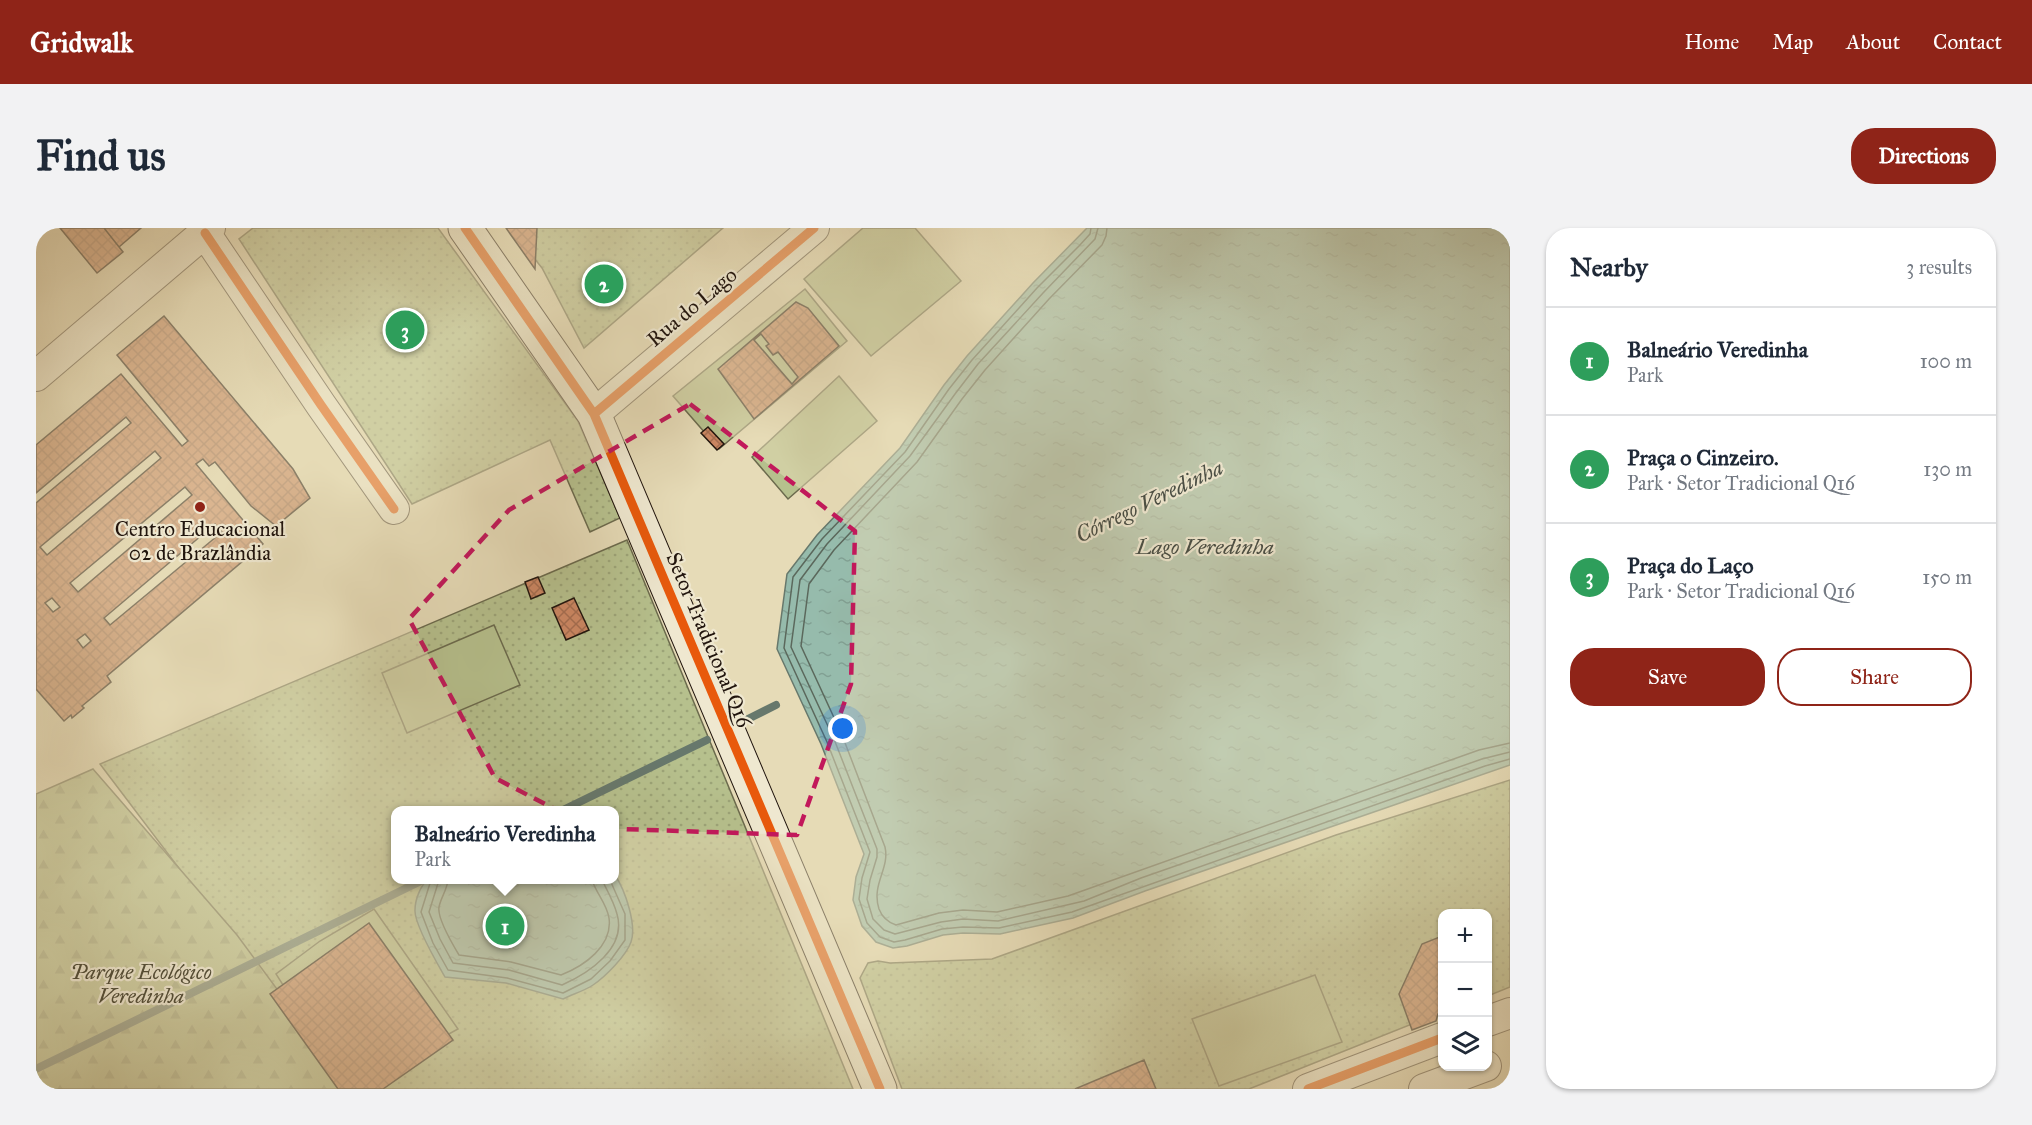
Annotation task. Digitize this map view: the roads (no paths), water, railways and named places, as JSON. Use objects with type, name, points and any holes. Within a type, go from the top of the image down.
[{"type":"street","name":"Setor Tradicional Q16","points":[[465,228],[594,414],[880,1089]]},
{"type":"street","name":"Rua do Lago","points":[[594,414],[814,228]]},
{"type":"street","points":[[36,376],[208,230],[321,405],[394,509]]},
{"type":"street","points":[[1492,1020],[1510,1013]]},
{"type":"street","points":[[1308,1089],[1438,1040]]},
{"type":"street","points":[[1396,1056],[1409,1089]]},
{"type":"street","points":[[1492,1064],[1510,1058]]},
{"type":"street","points":[[1424,1089],[1473,1071]]},
{"type":"water","name":"Lago Veredinha","points":[[1087,228],[1510,228],[1510,765],[1073,918],[1000,934],[943,935],[893,948],[876,942],[862,926],[853,900],[856,877],[864,854],[821,744],[777,649],[787,574],[817,535],[900,448],[967,356]]},
{"type":"water","points":[[619,882],[631,917],[631,942],[609,972],[586,989],[563,999],[506,983],[445,977],[418,924],[415,906],[424,884],[619,884]]},
{"type":"waterway","name":"Córrego Veredinha","points":[[748,719],[776,705]]},
{"type":"waterway","name":"Córrego Veredinha","points":[[571,806],[707,740]]},
{"type":"waterway","name":"Córrego Veredinha","points":[[36,1069],[415,884]]},
{"type":"place","name":"Praça o Cinzeiro.","points":[[604,284]]},
{"type":"place","name":"Praça do Laço","points":[[405,330]]},
{"type":"place","name":"Centro Educacional 02 de Brazlândia","points":[[200,507]]},
{"type":"place","name":"Balneário Veredinha","points":[[505,926]]},
{"type":"park label","name":"Parque Ecológico Veredinha","points":[[141,984]]}]
